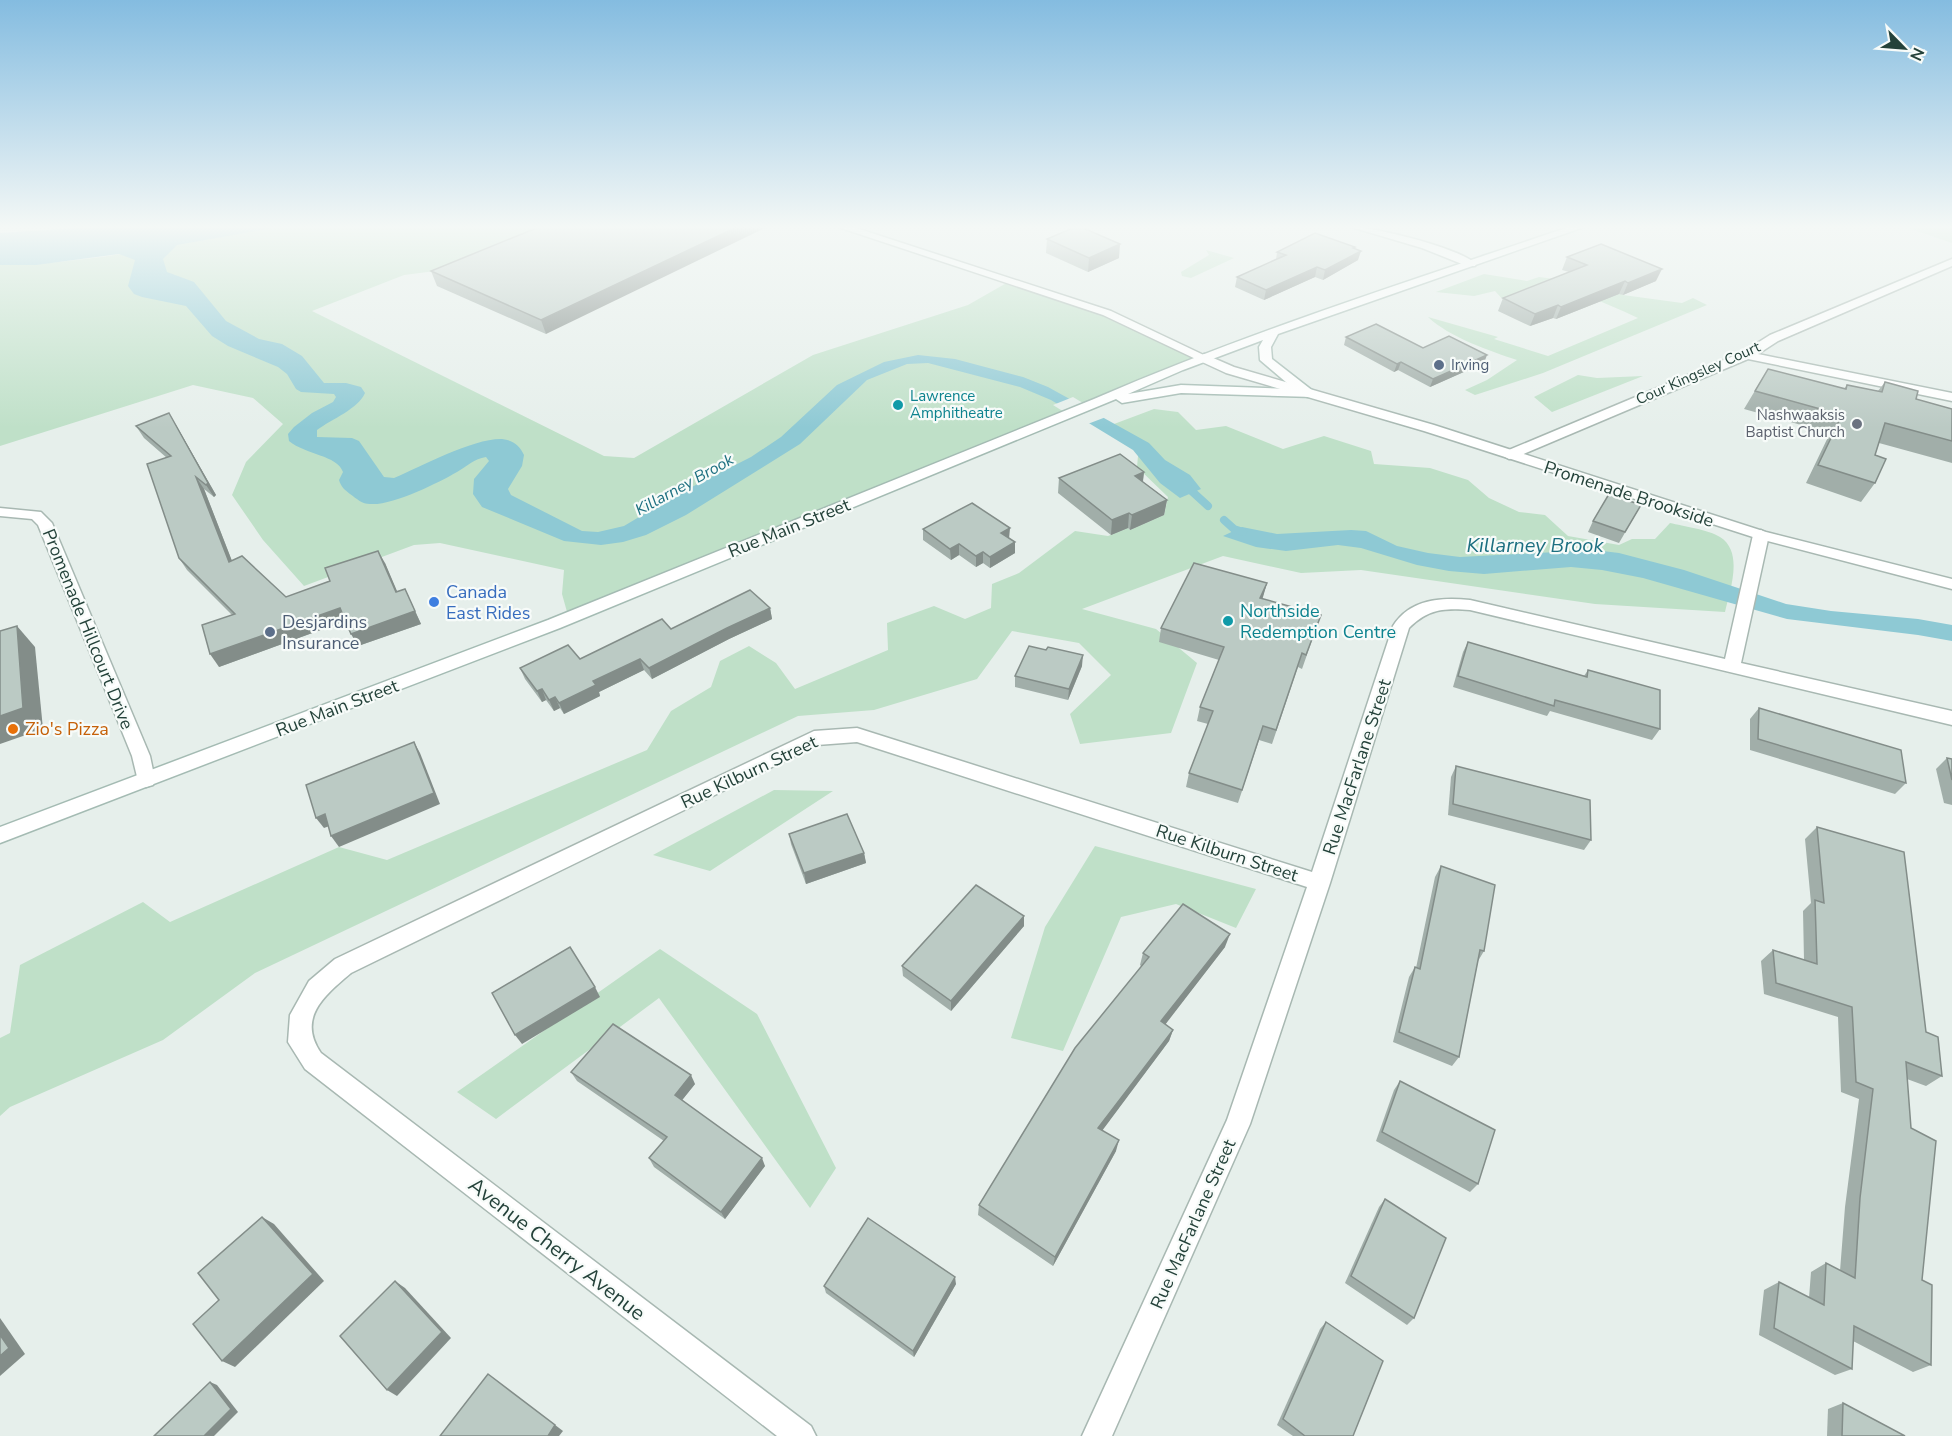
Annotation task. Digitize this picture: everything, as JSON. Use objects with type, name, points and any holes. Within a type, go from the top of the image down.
[{"type":"street","points":[[1049,294],[1107,313],[1230,370],[1308,394]]},
{"type":"street","name":"Rue Main Street","points":[[0,835],[554,624],[1204,358],[1384,294]]},
{"type":"street","name":"Cour Kingsley Court","points":[[1509,455],[1747,355],[1774,338],[1877,294]]},
{"type":"street","points":[[1273,332],[1265,347],[1266,360],[1308,394]]},
{"type":"street","points":[[1747,355],[1952,397]]},
{"type":"street","points":[[1099,402],[1181,389],[1229,388],[1308,394]]},
{"type":"street","name":"Promenade Brookside","points":[[1308,394],[1418,425],[1761,536],[1952,584]]},
{"type":"street","name":"Promenade Hillcourt Drive","points":[[0,512],[36,515],[45,523],[141,756],[146,780]]},
{"type":"street","points":[[1732,666],[1761,536]]},
{"type":"street","name":"Rue MacFarlane Street","points":[[1097,1436],[1238,1124],[1320,883],[1401,626],[1416,610],[1439,603],[1470,605],[1952,718]]},
{"type":"street","name":"Rue Kilburn Street","points":[[314,1061],[300,1042],[301,1015],[317,988],[343,966],[814,738],[858,735],[1320,883]]},
{"type":"street","name":"Avenue Cherry Avenue","points":[[314,1061],[801,1436]]},
{"type":"green space","points":[[0,294],[355,294],[312,311],[604,456],[634,458],[813,355],[968,305],[987,294],[1049,294],[1107,313],[1204,358],[569,619],[562,594],[564,570],[440,543],[414,545],[304,586],[263,540],[232,495],[246,462],[283,424],[253,398],[193,385],[0,446]]},
{"type":"green space","points":[[1455,294],[1482,294],[1474,296]]},
{"type":"green space","points":[[1498,294],[1534,294],[1534,296],[1506,303]]},
{"type":"green space","points":[[1579,294],[1620,294],[1682,303],[1693,298],[1707,305],[1543,373],[1475,395],[1465,390],[1487,380],[1517,360],[1458,337],[1428,317],[1498,337],[1494,339],[1548,356],[1638,318]]},
{"type":"green space","points":[[1578,375],[1597,378],[1643,376],[1552,412],[1534,397]]},
{"type":"green space","points":[[1154,409],[1178,412],[1196,430],[1226,426],[1283,449],[1324,436],[1371,451],[1374,464],[1430,468],[1468,480],[1489,498],[1519,512],[1545,515],[1568,536],[1619,545],[1632,539],[1655,539],[1670,523],[1709,532],[1720,537],[1732,552],[1732,583],[1725,612],[1595,604],[1361,570],[1301,573],[1223,556],[1082,609],[1156,629],[1197,663],[1171,733],[1080,744],[1070,714],[1111,675],[1079,643],[1012,631],[977,679],[874,710],[798,716],[255,973],[163,1040],[10,1107],[0,1116],[0,1038],[10,1033],[20,965],[143,902],[170,922],[339,847],[387,860],[647,750],[671,711],[711,687],[720,661],[749,646],[776,663],[795,689],[888,650],[887,623],[934,606],[965,619],[991,608],[992,584],[1019,573],[1075,531],[1108,536],[1128,528],[1130,530],[1164,515],[1168,497],[1137,467],[1139,445],[1106,427]]},
{"type":"green space","points":[[774,790],[833,791],[710,871],[653,855]]},
{"type":"green space","points":[[1095,846],[1256,889],[1236,928],[1176,904],[1121,917],[1063,1051],[1011,1038],[1045,927]]},
{"type":"green space","points":[[660,949],[757,1014],[836,1168],[810,1208],[659,998],[496,1119],[457,1092]]},
{"type":"water","points":[[134,294],[204,294],[226,321],[259,339],[282,344],[302,356],[324,383],[346,383],[361,387],[365,393],[362,399],[351,409],[317,430],[317,437],[352,438],[359,441],[384,477],[394,478],[477,443],[502,439],[513,442],[524,455],[522,466],[508,489],[511,495],[582,531],[598,532],[624,526],[676,495],[751,457],[781,437],[837,385],[884,362],[918,355],[955,359],[1023,377],[1048,387],[1149,443],[1165,460],[1190,475],[1201,489],[1180,498],[1160,483],[1133,450],[1051,400],[1020,387],[928,363],[907,364],[867,380],[800,444],[686,515],[646,535],[623,542],[601,545],[564,541],[482,507],[473,494],[474,479],[489,461],[486,457],[474,461],[449,477],[415,493],[379,504],[362,502],[342,486],[339,480],[343,472],[340,466],[328,458],[289,441],[288,434],[294,427],[312,413],[333,402],[336,397],[334,394],[301,392],[296,389],[287,374],[278,367],[228,346],[212,336],[186,306]]},
{"type":"water","points":[[1242,527],[1277,534],[1366,531],[1397,546],[1460,557],[1594,550],[1619,553],[1684,570],[1786,604],[1952,625],[1952,641],[1787,619],[1643,578],[1602,570],[1571,567],[1484,574],[1449,571],[1417,565],[1361,548],[1338,545],[1286,551],[1256,547],[1223,536]]},
{"type":"pier","points":[[1073,397],[1106,417],[1085,425],[1053,405]]},
{"type":"building","points":[[483,294],[596,294],[541,320]]},
{"type":"building","points":[[1513,294],[1593,294],[1561,307],[1558,305],[1535,314],[1503,298]]},
{"type":"building","points":[[1376,324],[1423,348],[1449,336],[1487,355],[1433,379],[1401,362],[1397,364],[1346,337]]},
{"type":"building","points":[[1768,369],[1846,389],[1847,385],[1882,392],[1885,382],[1918,391],[1916,399],[1952,409],[1952,441],[1885,423],[1875,455],[1886,459],[1875,483],[1818,465],[1842,415],[1755,391]]},
{"type":"building","points":[[169,413],[208,483],[206,485],[196,477],[229,562],[242,556],[286,597],[330,581],[325,568],[378,551],[396,592],[405,589],[415,611],[351,634],[340,608],[210,654],[202,625],[235,614],[179,558],[147,464],[171,456],[136,426]]},
{"type":"building","points":[[1120,454],[1144,472],[1135,476],[1167,500],[1132,515],[1129,513],[1112,520],[1059,478]]},
{"type":"building","points":[[1609,494],[1641,505],[1625,532],[1593,521]]},
{"type":"building","points":[[972,503],[1010,528],[1001,533],[1015,542],[990,557],[983,552],[976,556],[959,544],[950,549],[923,529]]},
{"type":"building","points":[[1194,563],[1267,583],[1260,598],[1321,615],[1306,655],[1302,653],[1276,730],[1263,726],[1242,790],[1189,773],[1213,711],[1200,707],[1224,647],[1161,628]]},
{"type":"building","points":[[750,590],[770,608],[649,668],[640,659],[593,681],[596,685],[559,703],[555,697],[549,700],[542,689],[537,691],[520,668],[568,645],[580,659],[662,619],[671,629]]},
{"type":"building","points":[[17,626],[23,708],[0,716],[0,631]]},
{"type":"building","points":[[1468,642],[1587,677],[1588,670],[1660,690],[1660,729],[1555,700],[1554,706],[1458,676]]},
{"type":"building","points":[[1029,646],[1046,650],[1048,647],[1083,655],[1069,689],[1015,676]]},
{"type":"building","points":[[1759,708],[1901,750],[1906,783],[1758,739]]},
{"type":"building","points":[[414,742],[434,793],[331,836],[325,814],[316,818],[306,785]]},
{"type":"building","points":[[1947,758],[1952,759],[1952,780]]},
{"type":"building","points":[[1456,766],[1590,800],[1591,840],[1453,804]]},
{"type":"building","points":[[847,814],[864,853],[804,873],[789,834]]},
{"type":"building","points":[[1817,827],[1904,852],[1926,1032],[1938,1037],[1942,1076],[1906,1062],[1911,1128],[1936,1141],[1922,1280],[1932,1285],[1931,1365],[1854,1326],[1852,1369],[1774,1328],[1779,1282],[1824,1305],[1826,1263],[1855,1278],[1860,1198],[1873,1089],[1856,1082],[1852,1007],[1776,983],[1773,950],[1817,964],[1815,900],[1824,903]]},
{"type":"building","points":[[1441,866],[1495,885],[1484,951],[1480,950],[1459,1057],[1399,1032],[1415,967],[1420,969]]},
{"type":"building","points":[[976,885],[1024,916],[951,1001],[902,966]]},
{"type":"building","points":[[1183,904],[1230,934],[1161,1021],[1173,1030],[1098,1128],[1119,1140],[1055,1257],[979,1205],[1075,1048],[1149,957],[1143,953]]},
{"type":"building","points":[[570,947],[595,987],[515,1035],[492,993]]},
{"type":"building","points":[[613,1024],[691,1075],[675,1095],[762,1158],[721,1212],[649,1158],[667,1137],[571,1072]]},
{"type":"building","points":[[1400,1081],[1495,1130],[1478,1184],[1382,1132]]},
{"type":"building","points":[[1385,1199],[1446,1238],[1414,1318],[1351,1276]]},
{"type":"building","points":[[262,1217],[313,1274],[222,1361],[193,1324],[219,1300],[198,1273]]},
{"type":"building","points":[[868,1218],[955,1277],[913,1351],[824,1286]]},
{"type":"building","points":[[395,1281],[442,1332],[387,1390],[340,1336]]},
{"type":"building","points":[[1326,1322],[1383,1361],[1353,1436],[1305,1436],[1283,1419]]},
{"type":"building","points":[[0,1335],[9,1348],[0,1356]]},
{"type":"building","points":[[488,1374],[555,1425],[548,1436],[440,1436]]},
{"type":"building","points":[[210,1382],[231,1409],[204,1436],[154,1436]]},
{"type":"building","points":[[1843,1403],[1905,1436],[1842,1436]]},
{"type":"waterway","name":"Killarney Brook","points":[[1185,485],[1208,506]]},
{"type":"waterway","name":"Killarney Brook","points":[[1224,520],[1234,529],[1243,532]]},
{"type":"place","name":"Irving","points":[[1439,365]]},
{"type":"place","name":"Lawrence Amphitheatre","points":[[898,405]]},
{"type":"place","name":"Nashwaaksis Baptist Church","points":[[1857,424]]},
{"type":"place","name":"Canada East Rides","points":[[434,602]]},
{"type":"place","name":"Northside Redemption Centre","points":[[1228,621]]},
{"type":"place","name":"Desjardins Insurance","points":[[270,632]]},
{"type":"place","name":"Zio's Pizza","points":[[13,729]]}]
